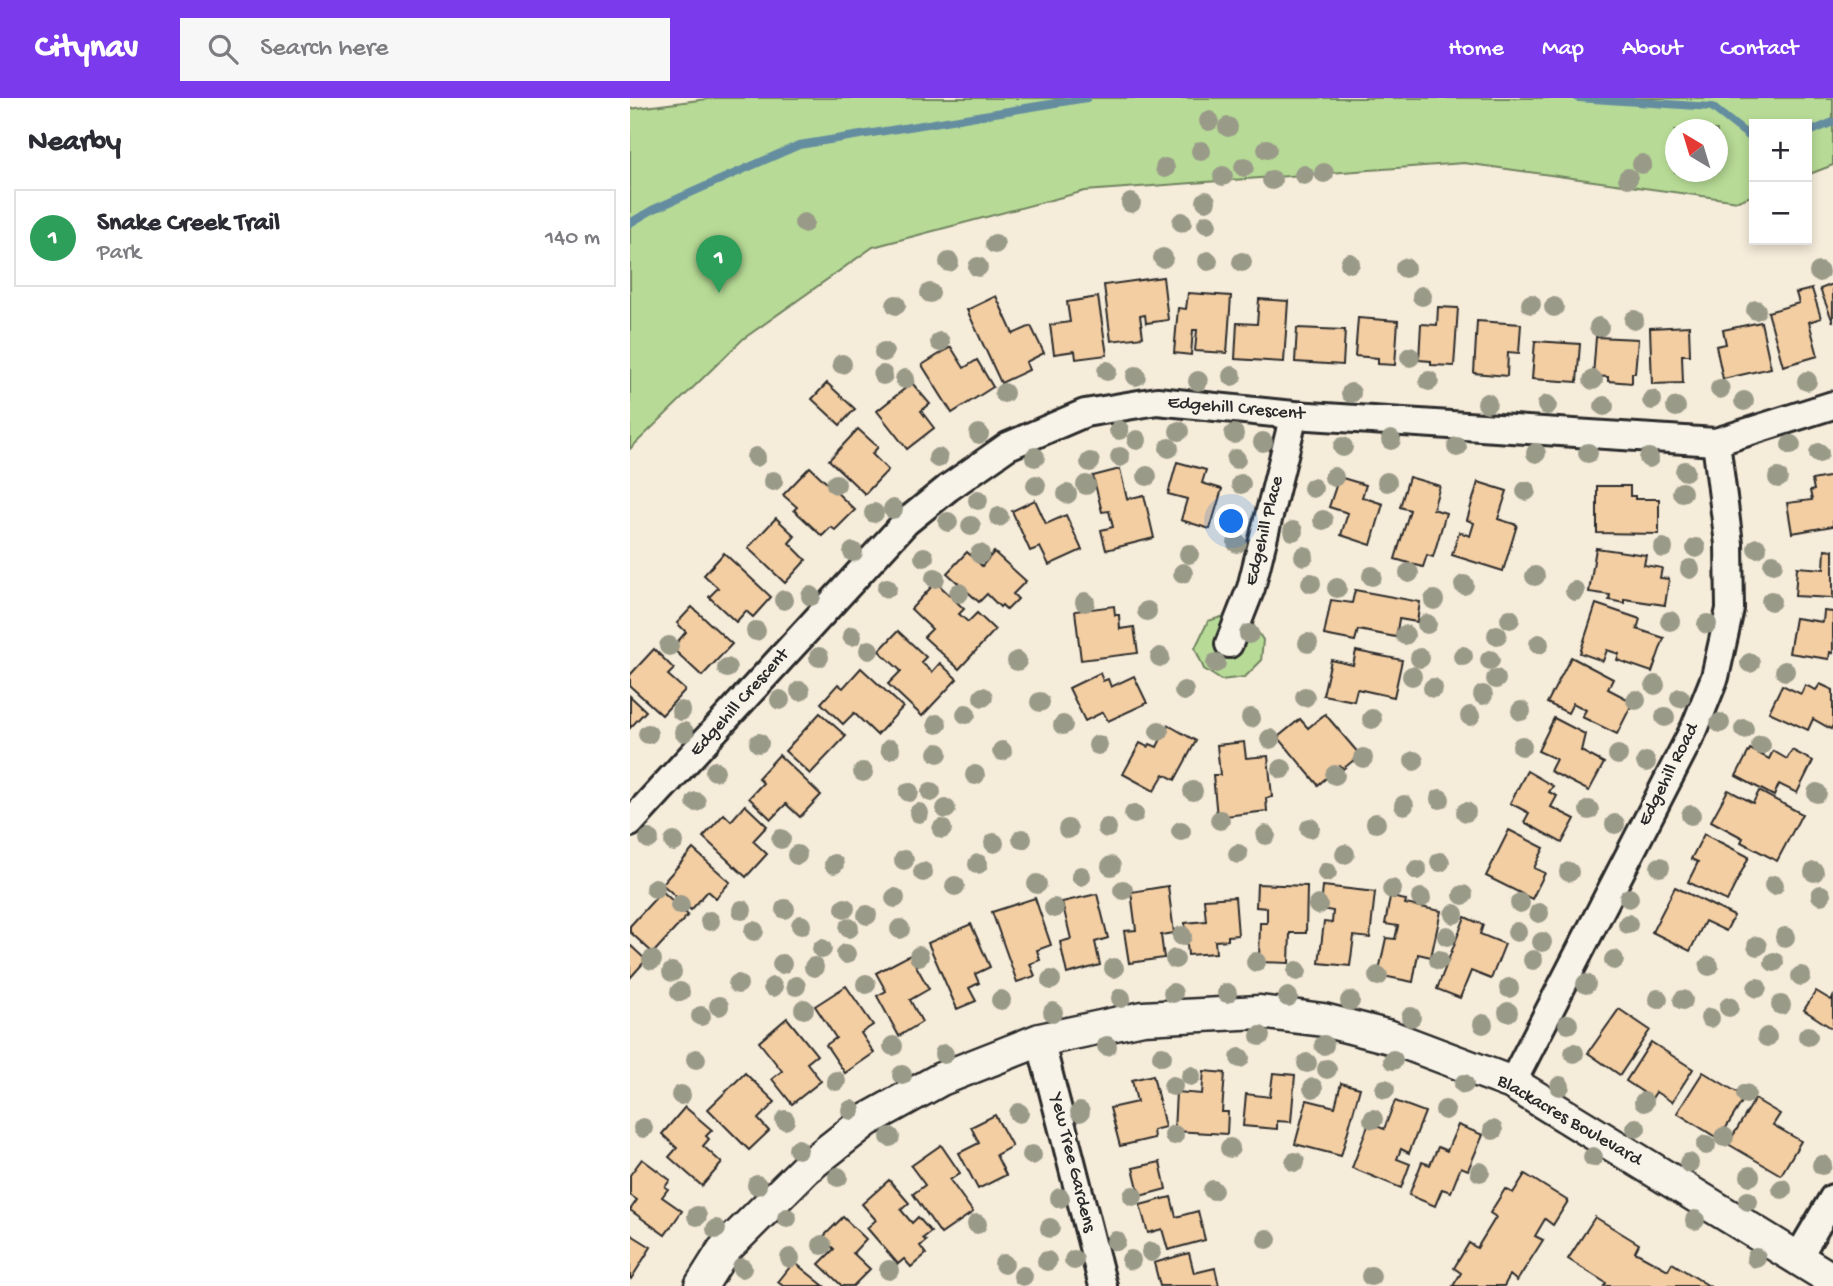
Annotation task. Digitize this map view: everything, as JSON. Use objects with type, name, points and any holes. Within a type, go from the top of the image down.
[{"type":"street","name":"Edgehill Crescent","points":[[630,823],[906,522],[948,488],[1008,446],[1085,413],[1157,401],[1294,415],[1716,442],[1833,405]]},
{"type":"street","name":"Edgehill Place","points":[[1229,644],[1251,588],[1294,415]]},
{"type":"street","name":"Edgehill Road","points":[[1512,1083],[1695,727],[1715,677],[1730,608],[1729,544],[1716,442]]},
{"type":"street","name":"Blackacres Boulevard","points":[[701,1286],[723,1251],[806,1168],[867,1120],[941,1079],[1040,1040],[1143,1018],[1259,1012],[1323,1020],[1390,1037],[1512,1083],[1833,1280]]},
{"type":"street","name":"Yew Tree Gardens","points":[[1040,1040],[1103,1286]]},
{"type":"street","points":[[1797,1259],[1833,1198]]},
{"type":"green space","points":[[715,98],[1833,98],[1833,165],[1812,173],[1812,119],[1749,119],[1749,197],[1738,201],[1464,163],[1085,191],[873,247],[743,339],[630,449],[630,109]]},
{"type":"green space","points":[[1231,614],[1250,620],[1263,640],[1261,661],[1245,677],[1221,680],[1204,669],[1195,648],[1208,621]]},
{"type":"building","points":[[1163,277],[1168,320],[1146,323],[1145,315],[1140,316],[1143,337],[1111,341],[1104,285]]},
{"type":"building","points":[[1833,284],[1833,322],[1820,289]]},
{"type":"building","points":[[1812,289],[1821,318],[1809,322],[1818,356],[1783,366],[1768,312],[1799,303],[1796,293]]},
{"type":"building","points":[[1188,293],[1231,296],[1227,353],[1195,351],[1197,330],[1193,330],[1191,355],[1174,353],[1178,308],[1186,309]]},
{"type":"building","points":[[996,296],[1013,334],[1031,326],[1044,353],[1026,362],[1029,370],[1001,383],[967,310]]},
{"type":"building","points":[[1098,297],[1107,355],[1076,359],[1075,351],[1054,354],[1050,325],[1070,322],[1067,302]]},
{"type":"building","points":[[1259,299],[1288,301],[1284,362],[1235,359],[1237,323],[1257,324]]},
{"type":"building","points":[[1438,307],[1458,308],[1454,366],[1431,365],[1431,361],[1419,360],[1421,324],[1437,325]]},
{"type":"building","points":[[1358,318],[1398,321],[1395,365],[1378,364],[1378,358],[1355,356]]},
{"type":"building","points":[[1477,321],[1521,324],[1519,353],[1508,352],[1507,376],[1474,373]]},
{"type":"building","points":[[1761,322],[1771,368],[1723,379],[1716,346],[1726,344],[1723,330]]},
{"type":"building","points":[[1689,326],[1690,355],[1682,355],[1683,383],[1652,384],[1650,328]]},
{"type":"building","points":[[1297,328],[1345,330],[1343,365],[1295,362]]},
{"type":"building","points":[[1596,337],[1638,339],[1632,383],[1608,381],[1608,377],[1593,376]]},
{"type":"building","points":[[1535,341],[1580,344],[1577,382],[1532,379]]},
{"type":"building","points":[[951,347],[964,368],[977,360],[993,387],[952,413],[922,365]]},
{"type":"building","points":[[827,383],[855,409],[840,425],[812,399]]},
{"type":"building","points":[[912,383],[930,404],[921,411],[934,428],[907,449],[877,411]]},
{"type":"building","points":[[858,429],[878,447],[872,454],[888,470],[865,494],[829,460]]},
{"type":"building","points":[[1177,462],[1206,470],[1202,483],[1222,489],[1210,529],[1181,520],[1187,499],[1168,494]]},
{"type":"building","points":[[810,467],[855,510],[835,530],[831,527],[822,536],[794,510],[797,507],[783,495]]},
{"type":"building","points":[[1120,469],[1127,499],[1144,495],[1154,538],[1106,550],[1101,530],[1113,527],[1109,511],[1102,512],[1093,476]]},
{"type":"building","points":[[1833,476],[1833,526],[1792,533],[1787,503],[1812,500],[1812,480]]},
{"type":"building","points":[[1339,477],[1366,485],[1362,497],[1383,504],[1371,545],[1341,535],[1348,513],[1329,507]]},
{"type":"building","points":[[1409,477],[1440,486],[1433,509],[1446,513],[1433,557],[1427,555],[1423,567],[1395,559],[1410,510],[1400,507]]},
{"type":"building","points":[[1478,482],[1507,491],[1498,519],[1517,525],[1503,571],[1452,555],[1459,532],[1470,536],[1474,523],[1467,520]]},
{"type":"building","points":[[1597,486],[1630,486],[1630,496],[1635,496],[1635,499],[1659,499],[1659,534],[1597,533]]},
{"type":"building","points":[[1035,500],[1046,524],[1066,515],[1082,550],[1049,565],[1040,547],[1030,551],[1012,511]]},
{"type":"building","points":[[776,518],[795,536],[789,543],[806,560],[785,583],[748,548]]},
{"type":"building","points":[[1596,548],[1646,555],[1644,565],[1662,568],[1660,578],[1669,579],[1665,605],[1624,599],[1624,603],[1609,600],[1610,595],[1589,592]]},
{"type":"building","points":[[1825,549],[1833,550],[1833,598],[1795,596],[1797,567],[1824,569]]},
{"type":"building","points":[[967,552],[982,566],[994,552],[1026,581],[1013,594],[1018,599],[1007,610],[987,594],[979,602],[947,573]]},
{"type":"building","points":[[724,553],[771,597],[753,617],[746,611],[736,622],[709,597],[718,588],[704,575]]},
{"type":"building","points":[[936,582],[964,609],[959,614],[968,622],[977,613],[995,630],[959,669],[924,637],[932,629],[911,609]]},
{"type":"building","points":[[1355,590],[1420,602],[1417,622],[1399,619],[1396,637],[1358,630],[1355,641],[1324,635],[1331,600],[1352,603]]},
{"type":"building","points":[[1596,604],[1640,619],[1637,629],[1664,638],[1652,672],[1617,660],[1619,654],[1607,650],[1603,661],[1580,653]]},
{"type":"building","points":[[1114,606],[1115,615],[1119,615],[1120,629],[1134,627],[1138,653],[1081,660],[1075,611]]},
{"type":"building","points":[[692,607],[732,644],[702,676],[672,648],[686,632],[677,623]]},
{"type":"building","points":[[1824,611],[1833,612],[1833,653],[1830,652],[1829,659],[1789,653],[1795,618],[1823,622]]},
{"type":"building","points":[[898,631],[926,657],[921,662],[932,672],[940,663],[957,679],[922,716],[888,684],[901,671],[879,651]]},
{"type":"building","points":[[654,649],[674,669],[668,675],[685,690],[662,715],[630,686],[630,675]]},
{"type":"building","points":[[1356,651],[1402,660],[1394,697],[1357,689],[1354,701],[1323,695],[1331,660],[1353,665]]},
{"type":"building","points":[[1571,657],[1613,679],[1608,689],[1633,702],[1617,734],[1582,717],[1586,710],[1573,703],[1568,713],[1547,703]]},
{"type":"building","points":[[861,668],[903,707],[877,735],[854,713],[843,724],[821,703],[838,684],[843,688]]},
{"type":"building","points":[[1100,673],[1103,681],[1108,679],[1111,687],[1134,676],[1147,703],[1108,721],[1103,712],[1085,721],[1069,688]]},
{"type":"building","points":[[1820,684],[1833,690],[1831,729],[1813,719],[1808,730],[1769,712],[1782,685],[1801,694],[1805,685],[1816,690]]},
{"type":"building","points":[[630,696],[646,711],[630,728]]},
{"type":"building","points":[[820,713],[846,736],[810,774],[785,751]]},
{"type":"building","points":[[1325,714],[1360,755],[1343,769],[1340,766],[1318,785],[1278,737],[1300,719],[1308,728]]},
{"type":"building","points":[[1554,718],[1585,734],[1581,751],[1604,763],[1589,791],[1550,771],[1556,759],[1538,751]]},
{"type":"building","points":[[1168,725],[1196,741],[1175,780],[1164,774],[1154,791],[1123,774],[1140,743],[1157,747]]},
{"type":"building","points":[[1244,742],[1246,758],[1268,756],[1272,797],[1266,798],[1267,811],[1217,817],[1213,775],[1220,775],[1217,745]]},
{"type":"building","points":[[1750,749],[1769,759],[1773,751],[1787,759],[1792,750],[1813,761],[1797,793],[1779,784],[1774,796],[1736,776]]},
{"type":"building","points":[[779,755],[821,795],[800,817],[786,804],[771,819],[749,798],[763,783],[758,778]]},
{"type":"building","points":[[1527,771],[1553,786],[1549,792],[1557,796],[1551,807],[1575,819],[1562,843],[1524,822],[1529,813],[1510,803]]},
{"type":"building","points":[[1728,790],[1753,803],[1759,791],[1802,814],[1777,861],[1741,842],[1743,838],[1711,821]]},
{"type":"building","points":[[745,805],[767,826],[753,841],[767,854],[746,877],[703,837],[724,814],[731,821]]},
{"type":"building","points":[[1509,830],[1544,848],[1534,868],[1545,873],[1532,899],[1486,876]]},
{"type":"building","points":[[1704,834],[1749,857],[1727,901],[1688,882],[1698,862],[1691,859]]},
{"type":"building","points":[[693,849],[730,882],[716,898],[708,891],[691,910],[662,884]]},
{"type":"building","points":[[1257,884],[1307,886],[1306,933],[1290,933],[1289,963],[1259,962],[1260,923],[1267,923],[1267,908],[1256,907]]},
{"type":"building","points":[[1168,886],[1174,933],[1161,935],[1164,958],[1129,963],[1124,931],[1136,930],[1131,892]]},
{"type":"building","points":[[1323,886],[1375,892],[1370,938],[1354,936],[1350,966],[1319,963],[1324,922],[1332,923],[1333,911],[1321,909]]},
{"type":"building","points":[[1675,887],[1734,916],[1726,931],[1705,921],[1690,951],[1652,932]]},
{"type":"building","points":[[662,891],[688,915],[653,953],[630,932],[630,926]]},
{"type":"building","points":[[1097,894],[1108,938],[1095,942],[1100,965],[1067,974],[1060,942],[1071,939],[1062,902]]},
{"type":"building","points":[[1235,897],[1238,935],[1228,936],[1228,940],[1215,941],[1216,953],[1188,955],[1185,923],[1206,921],[1204,899]]},
{"type":"building","points":[[1390,897],[1406,900],[1405,904],[1441,911],[1431,957],[1418,954],[1413,982],[1378,975],[1386,938],[1395,939],[1398,926],[1385,924]]},
{"type":"building","points":[[1035,898],[1051,945],[1037,950],[1040,960],[1030,964],[1035,976],[1017,982],[992,912]]},
{"type":"building","points":[[1465,917],[1483,925],[1480,934],[1505,944],[1491,979],[1471,971],[1460,998],[1437,989]]},
{"type":"building","points":[[971,924],[990,967],[975,974],[979,983],[969,988],[976,1001],[957,1009],[928,943]]},
{"type":"building","points":[[630,945],[646,960],[630,978]]},
{"type":"building","points":[[910,955],[929,989],[910,1000],[922,1022],[899,1036],[877,996],[886,991],[876,973]]},
{"type":"building","points":[[846,986],[873,1025],[861,1033],[874,1053],[845,1073],[826,1045],[836,1038],[815,1006]]},
{"type":"building","points":[[1816,991],[1831,1000],[1833,997],[1833,1029],[1804,1010]]},
{"type":"building","points":[[1619,1009],[1650,1030],[1620,1075],[1588,1053]]},
{"type":"building","points":[[787,1018],[817,1055],[807,1063],[821,1081],[792,1104],[772,1079],[782,1071],[759,1042]]},
{"type":"building","points":[[1651,1042],[1693,1069],[1672,1102],[1656,1092],[1652,1098],[1626,1081]]},
{"type":"building","points":[[1204,1071],[1225,1073],[1222,1112],[1228,1112],[1227,1134],[1174,1131],[1176,1092],[1202,1094]]},
{"type":"building","points":[[1703,1072],[1745,1097],[1719,1139],[1677,1113]]},
{"type":"building","points":[[745,1073],[775,1102],[758,1119],[769,1131],[749,1150],[708,1109]]},
{"type":"building","points":[[1273,1073],[1295,1075],[1291,1122],[1277,1121],[1277,1129],[1243,1126],[1246,1094],[1270,1097]]},
{"type":"building","points":[[1153,1075],[1165,1127],[1153,1130],[1154,1138],[1120,1146],[1110,1108],[1137,1102],[1132,1080]]},
{"type":"building","points":[[1341,1083],[1360,1088],[1341,1156],[1295,1144],[1307,1100],[1335,1107]]},
{"type":"building","points":[[1755,1099],[1780,1114],[1773,1125],[1801,1141],[1781,1175],[1728,1144]]},
{"type":"building","points":[[1395,1101],[1425,1112],[1409,1153],[1401,1149],[1397,1159],[1410,1164],[1401,1188],[1352,1168],[1369,1123],[1384,1129]]},
{"type":"building","points":[[685,1107],[712,1130],[706,1136],[709,1139],[703,1146],[722,1163],[702,1186],[669,1157],[677,1148],[662,1134]]},
{"type":"building","points":[[995,1115],[1012,1146],[996,1155],[1006,1175],[978,1189],[959,1153],[979,1143],[971,1127]]},
{"type":"building","points":[[1458,1125],[1483,1135],[1468,1170],[1461,1167],[1451,1192],[1442,1189],[1435,1206],[1409,1195],[1422,1162],[1430,1165],[1438,1147],[1447,1151]]},
{"type":"building","points":[[941,1145],[960,1173],[950,1180],[973,1212],[941,1234],[913,1194],[925,1185],[911,1166]]},
{"type":"building","points":[[642,1159],[670,1180],[662,1197],[682,1211],[665,1235],[630,1210],[637,1200],[630,1195],[630,1175]]},
{"type":"building","points":[[1160,1162],[1166,1189],[1140,1196],[1133,1168]]},
{"type":"building","points":[[1525,1174],[1568,1201],[1553,1225],[1545,1219],[1535,1236],[1543,1240],[1517,1281],[1510,1275],[1504,1286],[1453,1286],[1461,1273],[1454,1268],[1469,1243],[1477,1248],[1496,1217],[1490,1213],[1505,1189],[1513,1193]]},
{"type":"building","points":[[889,1180],[909,1203],[901,1210],[912,1223],[918,1217],[931,1232],[923,1238],[926,1241],[920,1246],[926,1254],[911,1267],[904,1259],[898,1264],[867,1228],[876,1220],[862,1204]]},
{"type":"building","points":[[1171,1197],[1176,1217],[1198,1211],[1205,1240],[1168,1250],[1162,1229],[1148,1233],[1140,1205]]},
{"type":"building","points":[[843,1217],[866,1239],[853,1253],[870,1269],[853,1286],[842,1286],[819,1264],[834,1249],[822,1238]]},
{"type":"building","points":[[1595,1217],[1639,1244],[1635,1252],[1668,1270],[1672,1263],[1709,1286],[1604,1286],[1606,1283],[1568,1259]]},
{"type":"building","points":[[630,1234],[651,1247],[631,1279],[630,1278]]},
{"type":"building","points":[[1189,1253],[1194,1273],[1215,1268],[1219,1286],[1160,1286],[1154,1263]]},
{"type":"building","points":[[794,1262],[824,1286],[783,1286],[778,1282]]},
{"type":"waterway","points":[[630,223],[652,210],[799,145],[1087,98]]},
{"type":"waterway","points":[[1578,98],[1712,107],[1749,136]]},
{"type":"waterway","points":[[1812,131],[1833,122]]},
{"type":"place","name":"Snake Creek Trail","points":[[719,293]]}]
